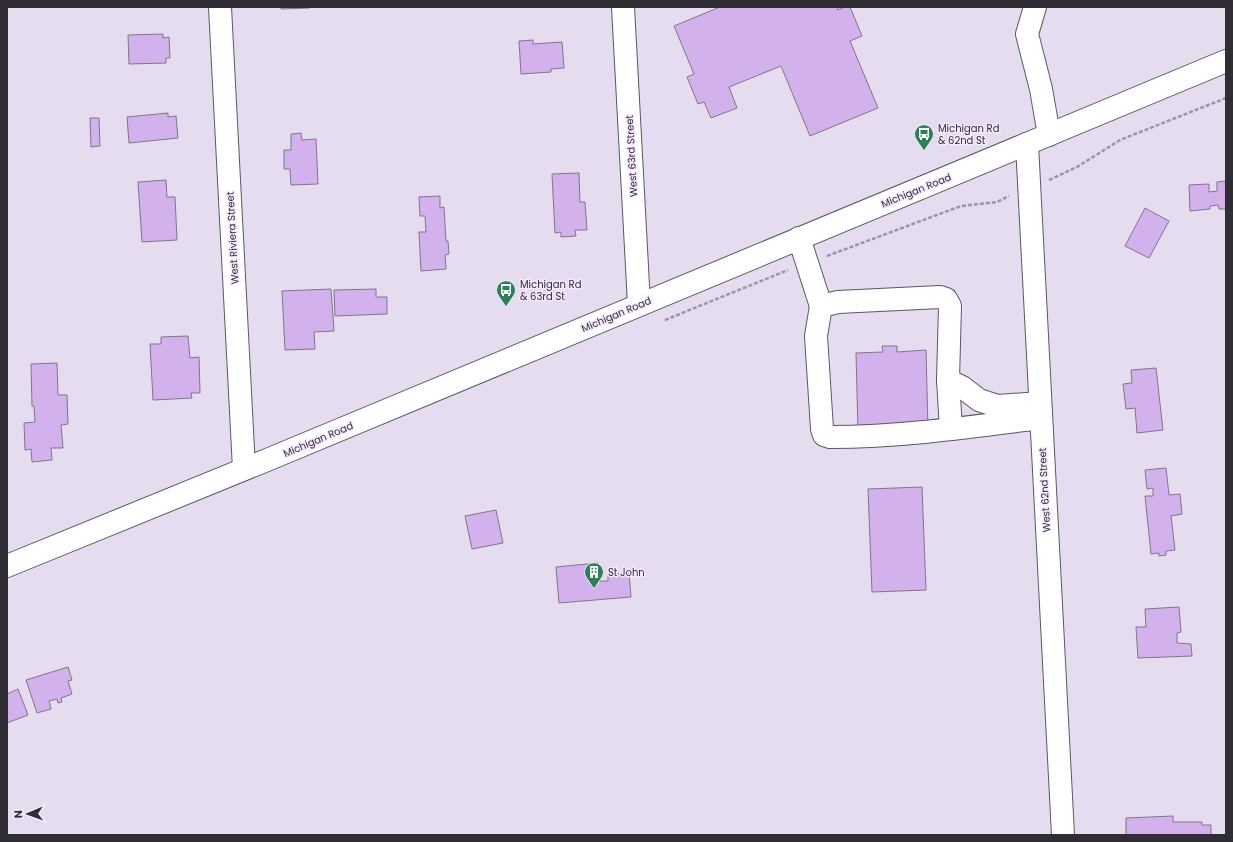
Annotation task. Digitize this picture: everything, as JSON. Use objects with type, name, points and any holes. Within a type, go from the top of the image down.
[{"type":"street","name":"West Riviera Street","points":[[220,7],[244,469]]},
{"type":"street","name":"West 63rd Street","points":[[623,7],[639,304]]},
{"type":"street","points":[[1035,7],[1026,34],[1040,89],[1049,135]]},
{"type":"street","name":"Michigan Road","points":[[7,566],[1226,61]]},
{"type":"street","name":"West 62nd Street","points":[[1027,144],[1063,835]]},
{"type":"street","points":[[799,238],[821,306],[816,336],[822,429],[824,435],[830,437],[866,437],[951,429],[1040,411]]},
{"type":"street","points":[[821,306],[838,302],[940,297],[946,299],[950,306],[948,380],[951,429]]},
{"type":"street","points":[[948,380],[962,387],[978,400],[997,406],[1040,411]]},
{"type":"path","points":[[662,321],[808,263],[961,206],[997,202],[1060,176],[1120,140],[1226,98]]},
{"type":"building","points":[[281,7],[310,7],[310,8],[281,9]]},
{"type":"building","points":[[720,7],[837,7],[838,10],[844,7],[850,7],[862,36],[850,41],[878,108],[810,136],[781,66],[729,87],[737,108],[711,118],[704,102],[698,104],[687,77],[694,74],[674,26]]},
{"type":"building","points":[[163,34],[163,38],[169,37],[170,58],[166,58],[166,63],[129,64],[128,35]]},
{"type":"building","points":[[533,40],[533,44],[562,42],[564,68],[551,69],[551,72],[521,74],[519,41]]},
{"type":"building","points":[[168,113],[168,117],[176,116],[178,138],[129,143],[127,117]]},
{"type":"building","points":[[90,118],[99,118],[100,146],[91,147]]},
{"type":"building","points":[[301,133],[302,140],[316,139],[318,184],[291,185],[290,169],[284,169],[284,150],[291,150],[291,134]]},
{"type":"building","points":[[579,173],[580,202],[585,202],[587,230],[575,230],[576,236],[561,237],[561,232],[555,233],[552,174]]},
{"type":"building","points":[[166,180],[167,197],[175,197],[177,240],[142,242],[138,182]]},
{"type":"building","points":[[1226,181],[1226,209],[1219,209],[1218,205],[1210,206],[1210,209],[1190,211],[1189,185],[1209,184],[1209,192],[1217,191],[1217,182]]},
{"type":"building","points":[[440,196],[440,208],[444,207],[446,241],[448,241],[449,254],[445,255],[446,269],[421,271],[419,232],[426,232],[425,216],[420,216],[419,197]]},
{"type":"building","points":[[1145,208],[1169,221],[1149,258],[1125,246]]},
{"type":"building","points":[[331,289],[334,331],[314,332],[315,349],[285,350],[282,291]]},
{"type":"building","points":[[376,289],[376,297],[387,297],[387,314],[335,316],[334,290]]},
{"type":"building","points":[[188,336],[190,358],[199,357],[200,393],[191,393],[192,398],[153,400],[150,344],[161,344],[161,337]]},
{"type":"building","points":[[882,346],[897,346],[897,352],[926,350],[928,429],[858,431],[856,353],[883,352]]},
{"type":"building","points":[[57,363],[58,395],[67,395],[68,424],[61,425],[63,448],[51,448],[52,460],[32,462],[31,449],[25,450],[24,423],[35,422],[34,406],[32,406],[31,364]]},
{"type":"building","points":[[1156,368],[1163,430],[1137,433],[1135,408],[1126,409],[1123,384],[1132,383],[1131,370]]},
{"type":"building","points":[[1166,468],[1169,495],[1180,494],[1182,514],[1171,516],[1175,550],[1166,551],[1166,555],[1159,556],[1159,553],[1151,554],[1145,496],[1153,496],[1153,488],[1147,489],[1145,470]]},
{"type":"building","points":[[922,487],[926,590],[872,592],[868,489]]},
{"type":"building","points":[[496,510],[503,543],[472,549],[465,516]]},
{"type":"building","name":"St John","points":[[598,563],[600,581],[608,581],[608,575],[629,573],[631,597],[559,603],[556,567]]},
{"type":"building","points":[[1179,607],[1181,632],[1177,633],[1177,643],[1191,644],[1192,656],[1138,658],[1136,627],[1146,627],[1145,609]]},
{"type":"building","points":[[68,667],[72,680],[68,681],[72,694],[61,698],[62,702],[58,703],[57,699],[49,701],[51,709],[37,713],[26,680]]},
{"type":"building","points":[[18,689],[28,715],[7,723],[7,694]]},
{"type":"building","points":[[1173,816],[1173,822],[1202,822],[1202,825],[1211,825],[1211,835],[1126,835],[1126,818]]},
{"type":"place","name":"Michigan Rd & 62nd St","points":[[924,151]]},
{"type":"place","name":"Michigan Rd & 63rd St","points":[[506,307]]},
{"type":"place","name":"St John","points":[[594,589]]}]
